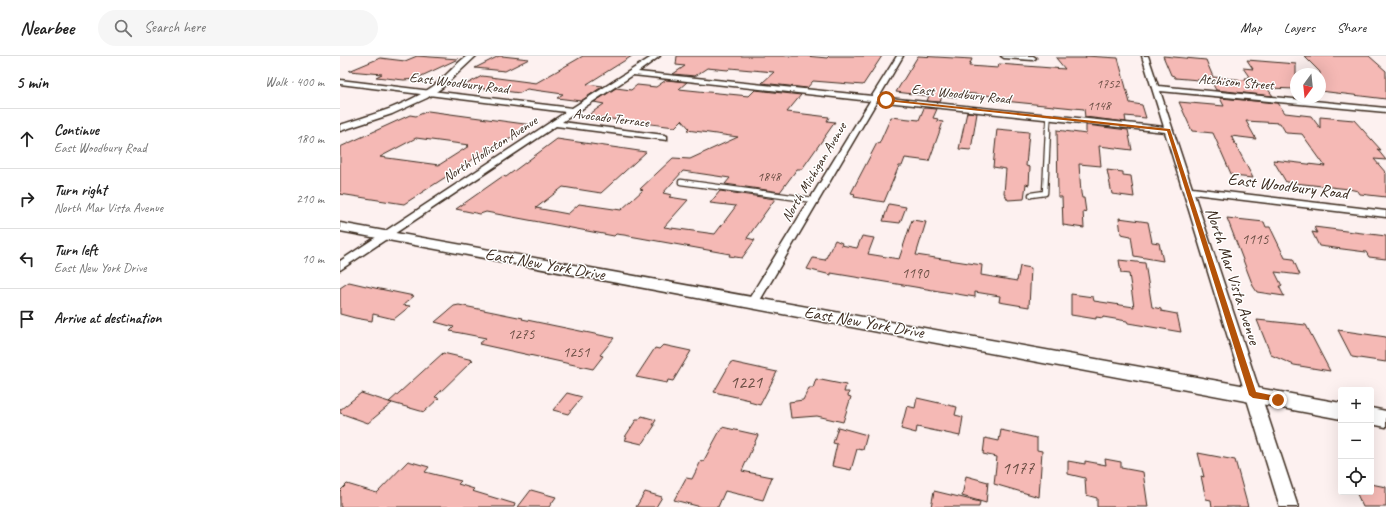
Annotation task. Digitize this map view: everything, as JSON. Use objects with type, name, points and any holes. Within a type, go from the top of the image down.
[{"type":"street","points":[[340,128],[392,110],[428,93],[449,78],[461,64],[472,56]]},
{"type":"street","name":"North Holliston Avenue","points":[[340,266],[657,56]]},
{"type":"street","name":"North Michigan Avenue","points":[[753,302],[813,200],[876,99],[900,56]]},
{"type":"street","points":[[1004,56],[1033,58]]},
{"type":"street","name":"North Mar Vista Avenue","points":[[1145,56],[1289,507]]},
{"type":"street","name":"East Woodbury Road","points":[[631,73],[1169,130]]},
{"type":"street","name":"East Woodbury Road","points":[[340,82],[574,111]]},
{"type":"street","name":"Atchison Street","points":[[1155,88],[1386,110]]},
{"type":"street","name":"Avocado Terrace","points":[[556,124],[664,138]]},
{"type":"street","name":"East Woodbury Road","points":[[1187,190],[1386,214]]},
{"type":"street","name":"East New York Drive","points":[[340,227],[1338,410]]},
{"type":"street","points":[[1374,417],[1386,419]]},
{"type":"lane","points":[[1031,195],[1045,193],[1049,117]]},
{"type":"lane","points":[[680,182],[813,200]]},
{"type":"building","points":[[417,56],[458,59],[415,79],[404,80],[376,77],[382,74],[349,71],[380,58],[405,61]]},
{"type":"building","points":[[499,56],[529,59],[505,71],[475,68]]},
{"type":"building","points":[[583,56],[632,56],[587,84],[603,86],[581,101],[557,98],[563,94],[527,89],[520,93],[463,86],[482,76],[536,83]]},
{"type":"building","points":[[677,56],[806,56],[827,58],[829,56],[882,56],[863,85],[813,81],[807,88],[762,83],[774,72],[730,68],[728,70],[707,68],[695,76],[673,74],[685,66],[676,65]]},
{"type":"building","points":[[918,56],[972,59],[969,66],[998,68],[999,64],[1065,69],[1056,58],[1086,58],[1085,56],[1118,58],[1130,103],[1142,105],[1146,118],[1125,116],[1126,122],[1085,117],[1084,109],[994,100],[994,96],[975,94],[963,93],[962,97],[942,96],[940,102],[927,101],[929,96],[896,92]]},
{"type":"building","points":[[1163,56],[1206,60],[1213,77],[1246,80],[1245,78],[1250,78],[1243,68],[1253,69],[1247,60],[1296,64],[1296,68],[1290,68],[1290,89],[1267,88],[1273,96],[1216,90],[1211,81],[1175,78],[1171,75]]},
{"type":"building","points":[[1304,56],[1369,56],[1386,71],[1386,99],[1326,92],[1326,68],[1316,68]]},
{"type":"building","points":[[666,80],[687,82],[679,89],[749,96],[755,90],[801,95],[787,112],[829,117],[827,121],[835,122],[802,169],[797,169],[780,192],[725,184],[730,178],[683,171],[663,193],[672,195],[669,197],[688,200],[664,227],[715,234],[736,206],[710,203],[720,191],[775,199],[747,238],[755,240],[742,258],[729,256],[730,254],[624,235],[616,234],[614,236],[486,212],[480,214],[456,209],[503,176],[506,177],[557,139],[646,152],[601,193],[563,187],[536,208],[568,214],[579,204],[621,210],[643,190],[640,189],[673,158],[690,159],[738,137],[687,130],[689,128],[682,120],[675,127],[587,116],[604,104],[594,102],[616,88],[631,90],[637,85],[656,87]]},
{"type":"building","points":[[1220,98],[1278,103],[1285,113],[1311,116],[1320,128],[1320,117],[1354,120],[1381,150],[1377,149],[1386,160],[1374,159],[1386,173],[1386,197],[1360,194],[1358,191],[1349,189],[1286,182],[1273,160],[1325,166],[1302,134],[1286,133],[1280,123],[1246,121],[1256,139],[1231,136],[1253,178],[1232,176],[1213,133],[1192,131],[1179,102],[1224,106]]},
{"type":"building","points":[[924,108],[937,109],[933,118],[938,119],[937,121],[943,122],[929,161],[905,158],[902,166],[899,166],[884,202],[854,197],[855,194],[851,193],[877,143],[879,144],[891,117],[919,120]]},
{"type":"building","points":[[428,111],[532,125],[495,148],[489,149],[404,204],[340,194],[340,147],[410,115],[416,116]],"holes":[[[416,138],[469,145],[439,165],[380,157]]]},
{"type":"building","points":[[967,112],[977,113],[971,150],[959,149]]},
{"type":"building","points":[[1086,125],[1128,130],[1132,150],[1099,146],[1101,166],[1079,164],[1081,193],[1082,198],[1084,198],[1086,212],[1083,211],[1084,228],[1063,225],[1062,197],[1058,197],[1057,130],[1086,134]]},
{"type":"building","points":[[997,129],[1029,132],[1026,166],[1030,167],[1029,185],[1026,184],[1024,199],[1008,200],[1004,193],[1006,169],[993,167]]},
{"type":"building","points":[[1107,170],[1123,172],[1123,175],[1131,176],[1134,197],[1112,194]]},
{"type":"building","points":[[889,204],[906,207],[900,223],[883,221]]},
{"type":"building","points":[[1119,218],[1148,222],[1152,242],[1159,243],[1163,261],[1134,256],[1131,236],[1121,234]]},
{"type":"building","points":[[1227,218],[1264,222],[1266,227],[1270,227],[1285,258],[1293,259],[1300,275],[1275,272],[1282,286],[1279,286],[1284,296],[1257,292],[1253,286]]},
{"type":"building","points":[[912,220],[926,222],[916,255],[982,265],[981,275],[1017,281],[1020,266],[1031,268],[1029,307],[999,302],[1000,296],[975,292],[975,297],[831,273],[831,275],[807,269],[813,258],[825,260],[835,240],[842,243],[841,245],[857,248],[862,236],[874,238],[868,254],[899,259]]},
{"type":"building","points":[[1314,227],[1386,236],[1386,259],[1369,257],[1366,252],[1319,246],[1312,232],[1317,233]]},
{"type":"building","points":[[1119,260],[1145,263],[1152,307],[1161,309],[1161,311],[1177,314],[1181,332],[1103,317],[1096,317],[1096,319],[1071,315],[1071,294],[1093,297],[1094,301],[1134,307],[1129,274],[1121,273]]},
{"type":"building","points":[[349,282],[414,296],[403,305],[410,306],[394,319],[373,314],[372,321],[355,318],[340,314],[340,288]]},
{"type":"building","points":[[459,305],[614,338],[600,355],[603,356],[593,369],[479,344],[486,338],[450,331],[454,327],[435,322],[454,306]]},
{"type":"building","points":[[1257,320],[1306,325],[1330,371],[1294,365],[1271,355]]},
{"type":"building","points":[[1338,330],[1386,337],[1386,362],[1352,357]]},
{"type":"building","points":[[663,345],[691,351],[673,381],[668,380],[667,383],[636,377],[655,348],[659,349]]},
{"type":"building","points":[[443,353],[473,360],[435,397],[439,398],[424,412],[389,402]]},
{"type":"building","points":[[731,362],[777,372],[760,405],[749,402],[750,400],[714,392]]},
{"type":"building","points":[[816,379],[846,385],[844,392],[849,392],[848,396],[851,397],[843,422],[817,416],[791,418],[789,402],[803,400],[809,388],[813,388]]},
{"type":"building","points":[[361,393],[392,403],[368,423],[340,413],[340,410]]},
{"type":"building","points":[[567,393],[582,397],[568,414],[553,410]]},
{"type":"building","points":[[917,398],[957,407],[955,415],[963,417],[960,436],[917,427],[916,433],[901,429],[907,406],[915,408]]},
{"type":"building","points":[[642,416],[656,420],[653,425],[655,425],[644,442],[642,444],[625,440],[627,437],[625,437],[636,420],[639,420]]},
{"type":"building","points":[[722,427],[758,435],[742,471],[772,477],[763,500],[725,491],[718,507],[701,507],[674,500],[686,478],[692,479]]},
{"type":"building","points":[[838,427],[867,435],[863,450],[857,449],[851,470],[832,466],[837,444],[833,443]]},
{"type":"building","points":[[1001,430],[1037,438],[1037,450],[1042,451],[1039,497],[994,484],[997,457],[983,454],[985,438],[999,441]]},
{"type":"building","points":[[1198,453],[1235,460],[1248,507],[1212,507],[1211,500],[1206,499],[1201,476],[1204,477]]},
{"type":"building","points":[[1105,459],[1121,462],[1121,468],[1143,472],[1148,507],[1097,507],[1097,498],[1086,495],[1085,478],[1068,474],[1068,461],[1085,464],[1085,461],[1106,465]]},
{"type":"building","points":[[408,461],[429,467],[425,472],[461,481],[458,484],[474,489],[472,491],[515,504],[514,507],[340,507],[340,491],[347,484],[377,493]]},
{"type":"building","points":[[966,476],[988,482],[986,503],[962,496]]},
{"type":"building","points":[[1374,485],[1386,487],[1386,507],[1363,507],[1357,495],[1374,495]]},
{"type":"building","points":[[531,490],[556,497],[549,507],[518,507]]},
{"type":"building","points":[[934,491],[980,502],[979,507],[931,507]]},
{"type":"building","points":[[645,492],[662,497],[656,507],[636,507]]},
{"type":"route","points":[[886,100],[1169,130],[1253,395],[1278,400]]}]
